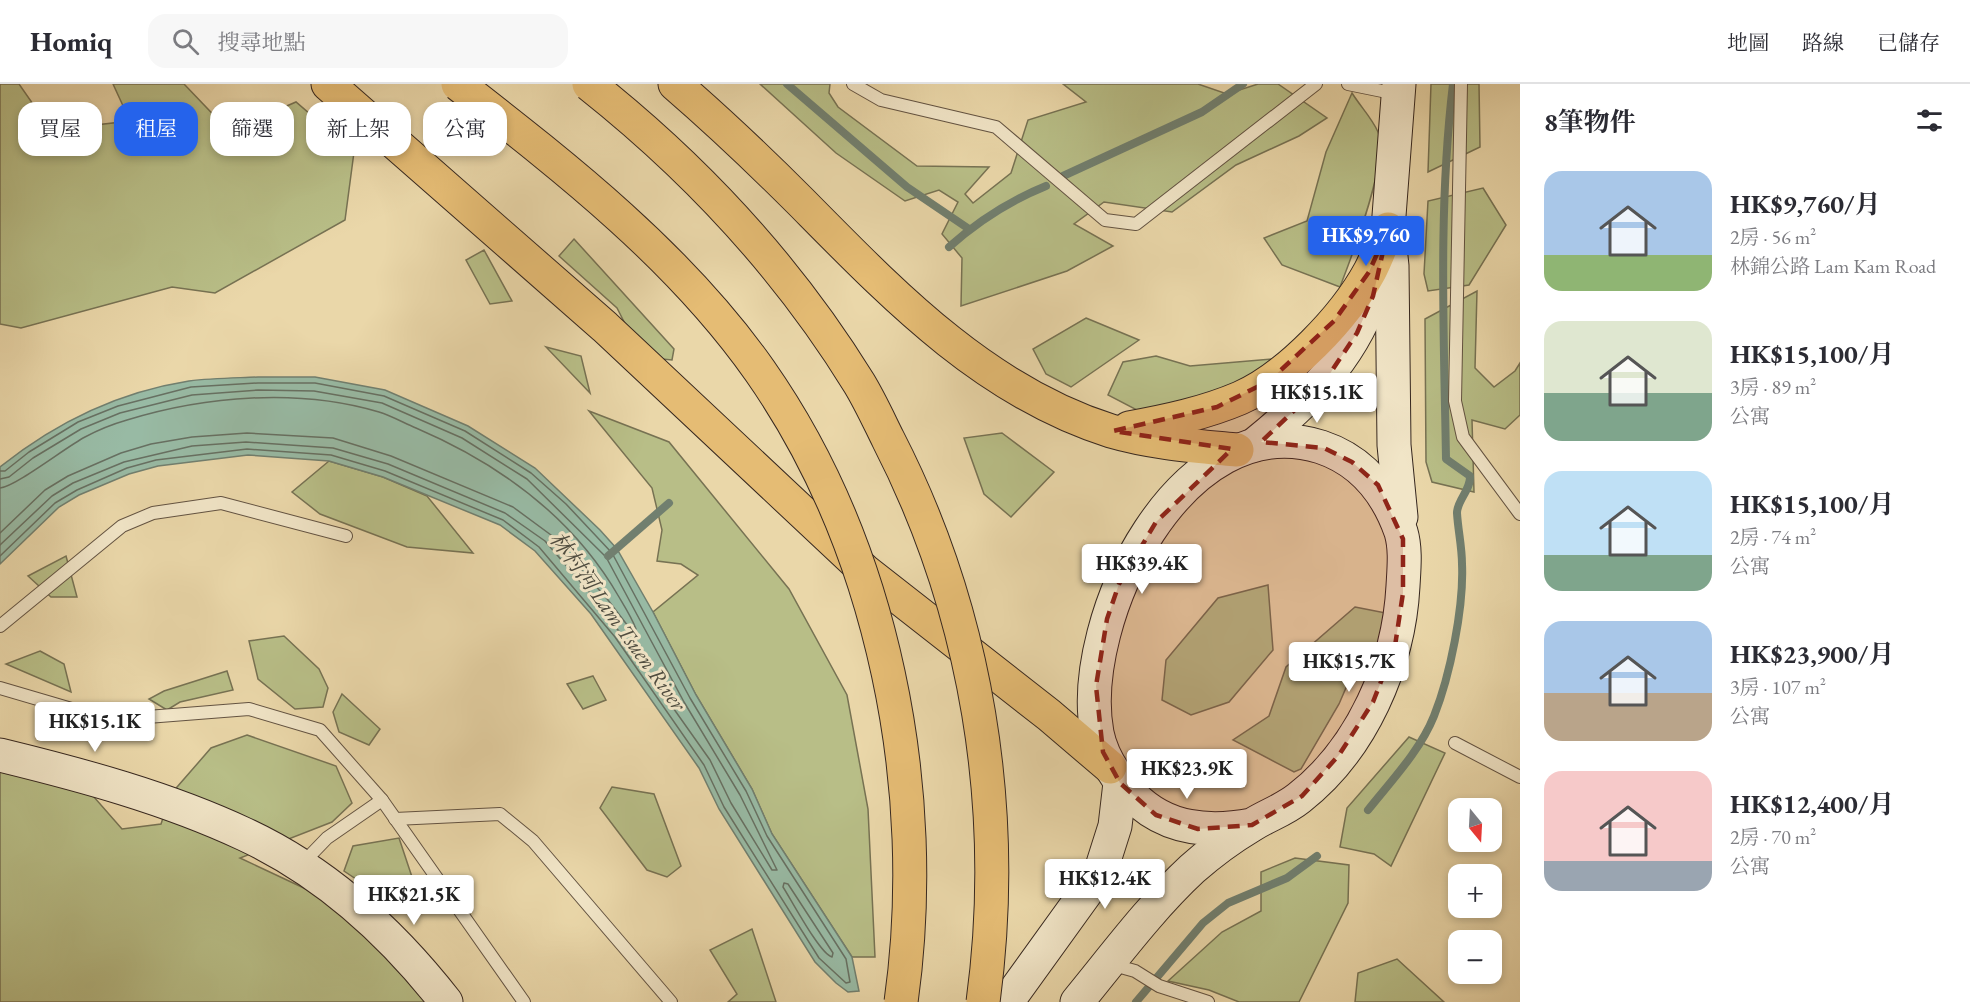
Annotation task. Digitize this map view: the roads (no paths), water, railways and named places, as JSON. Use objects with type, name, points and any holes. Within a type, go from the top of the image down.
[{"type":"highway","points":[[328,84],[605,327],[865,571],[1049,715],[1115,775]]},
{"type":"highway","points":[[458,84],[536,145],[636,231],[708,306],[760,370],[800,435],[841,517],[868,592],[887,659],[902,755],[910,867],[908,951],[901,1002]]},
{"type":"highway","points":[[589,84],[677,159],[749,234],[804,301],[861,385],[909,479],[938,554],[969,653],[986,758],[993,886],[983,1002]]},
{"type":"highway","points":[[675,84],[733,135],[888,292],[942,338],[1031,396],[1065,414],[1113,431],[1165,442],[1245,447]]},
{"type":"highway","points":[[1113,431],[1159,423],[1217,407],[1242,397],[1269,381],[1311,347],[1334,321],[1369,272],[1388,229]]},
{"type":"main road","points":[[1252,825],[1224,830],[1198,829],[1177,824],[1139,802],[1115,775],[1097,734],[1096,686],[1107,619],[1119,584],[1136,552],[1181,494],[1219,460],[1245,447],[1313,393],[1345,353],[1357,333],[1373,296],[1388,229],[1399,89]]},
{"type":"main road","points":[[1077,1002],[1193,868],[1252,825],[1287,807],[1318,780],[1358,729],[1373,702],[1392,656],[1400,620],[1405,564],[1394,446],[1392,266],[1388,229]]},
{"type":"main road","points":[[1245,447],[1275,442],[1309,444],[1352,462],[1378,485],[1396,518],[1403,539]]},
{"type":"main road","points":[[0,755],[70,772],[174,807],[244,834],[300,866],[338,892],[418,966],[446,1002]]},
{"type":"main road","points":[[1007,1002],[1088,891],[1102,867],[1115,826],[1115,775]]},
{"type":"lane","points":[[853,84],[881,100],[996,127],[1105,220],[1137,224],[1316,84]]},
{"type":"lane","points":[[1348,84],[1399,89]]},
{"type":"lane","points":[[1461,84],[1455,401],[1463,437],[1520,514]]},
{"type":"lane","points":[[0,626],[122,526],[153,513],[221,503],[346,536]]},
{"type":"lane","points":[[0,688],[109,720],[249,709],[320,730],[382,800],[524,1002]]},
{"type":"lane","points":[[1455,743],[1520,777]]},
{"type":"lane","points":[[300,866],[327,838],[382,800]]},
{"type":"lane","points":[[395,819],[500,814],[532,842],[671,1002]]},
{"type":"lane","points":[[1109,963],[1160,986],[1208,1002]]},
{"type":"water","name":"林村河 Lam Tsuen River","points":[[258,377],[315,377],[385,390],[468,426],[535,468],[600,530],[617,549],[653,612],[696,695],[752,789],[772,834],[852,957],[859,991],[848,992],[815,962],[719,809],[699,768],[591,614],[535,551],[500,525],[383,477],[329,461],[248,455],[158,466],[129,474],[79,495],[59,507],[0,564],[0,467],[21,451],[66,423],[113,401],[138,393],[189,381]]},
{"type":"waterway","points":[[787,84],[907,187],[969,229]]},
{"type":"waterway","points":[[1063,176],[1202,112],[1243,84]]},
{"type":"waterway","points":[[1368,810],[1413,753],[1434,716],[1450,662],[1461,600],[1462,558],[1457,513],[1470,476],[1446,459],[1443,318],[1445,178],[1453,84]]},
{"type":"waterway","points":[[949,247],[994,212],[1046,186]]},
{"type":"waterway","points":[[608,556],[669,503]]},
{"type":"waterway","points":[[1136,1002],[1203,923],[1228,903],[1287,878],[1317,856]]}]
